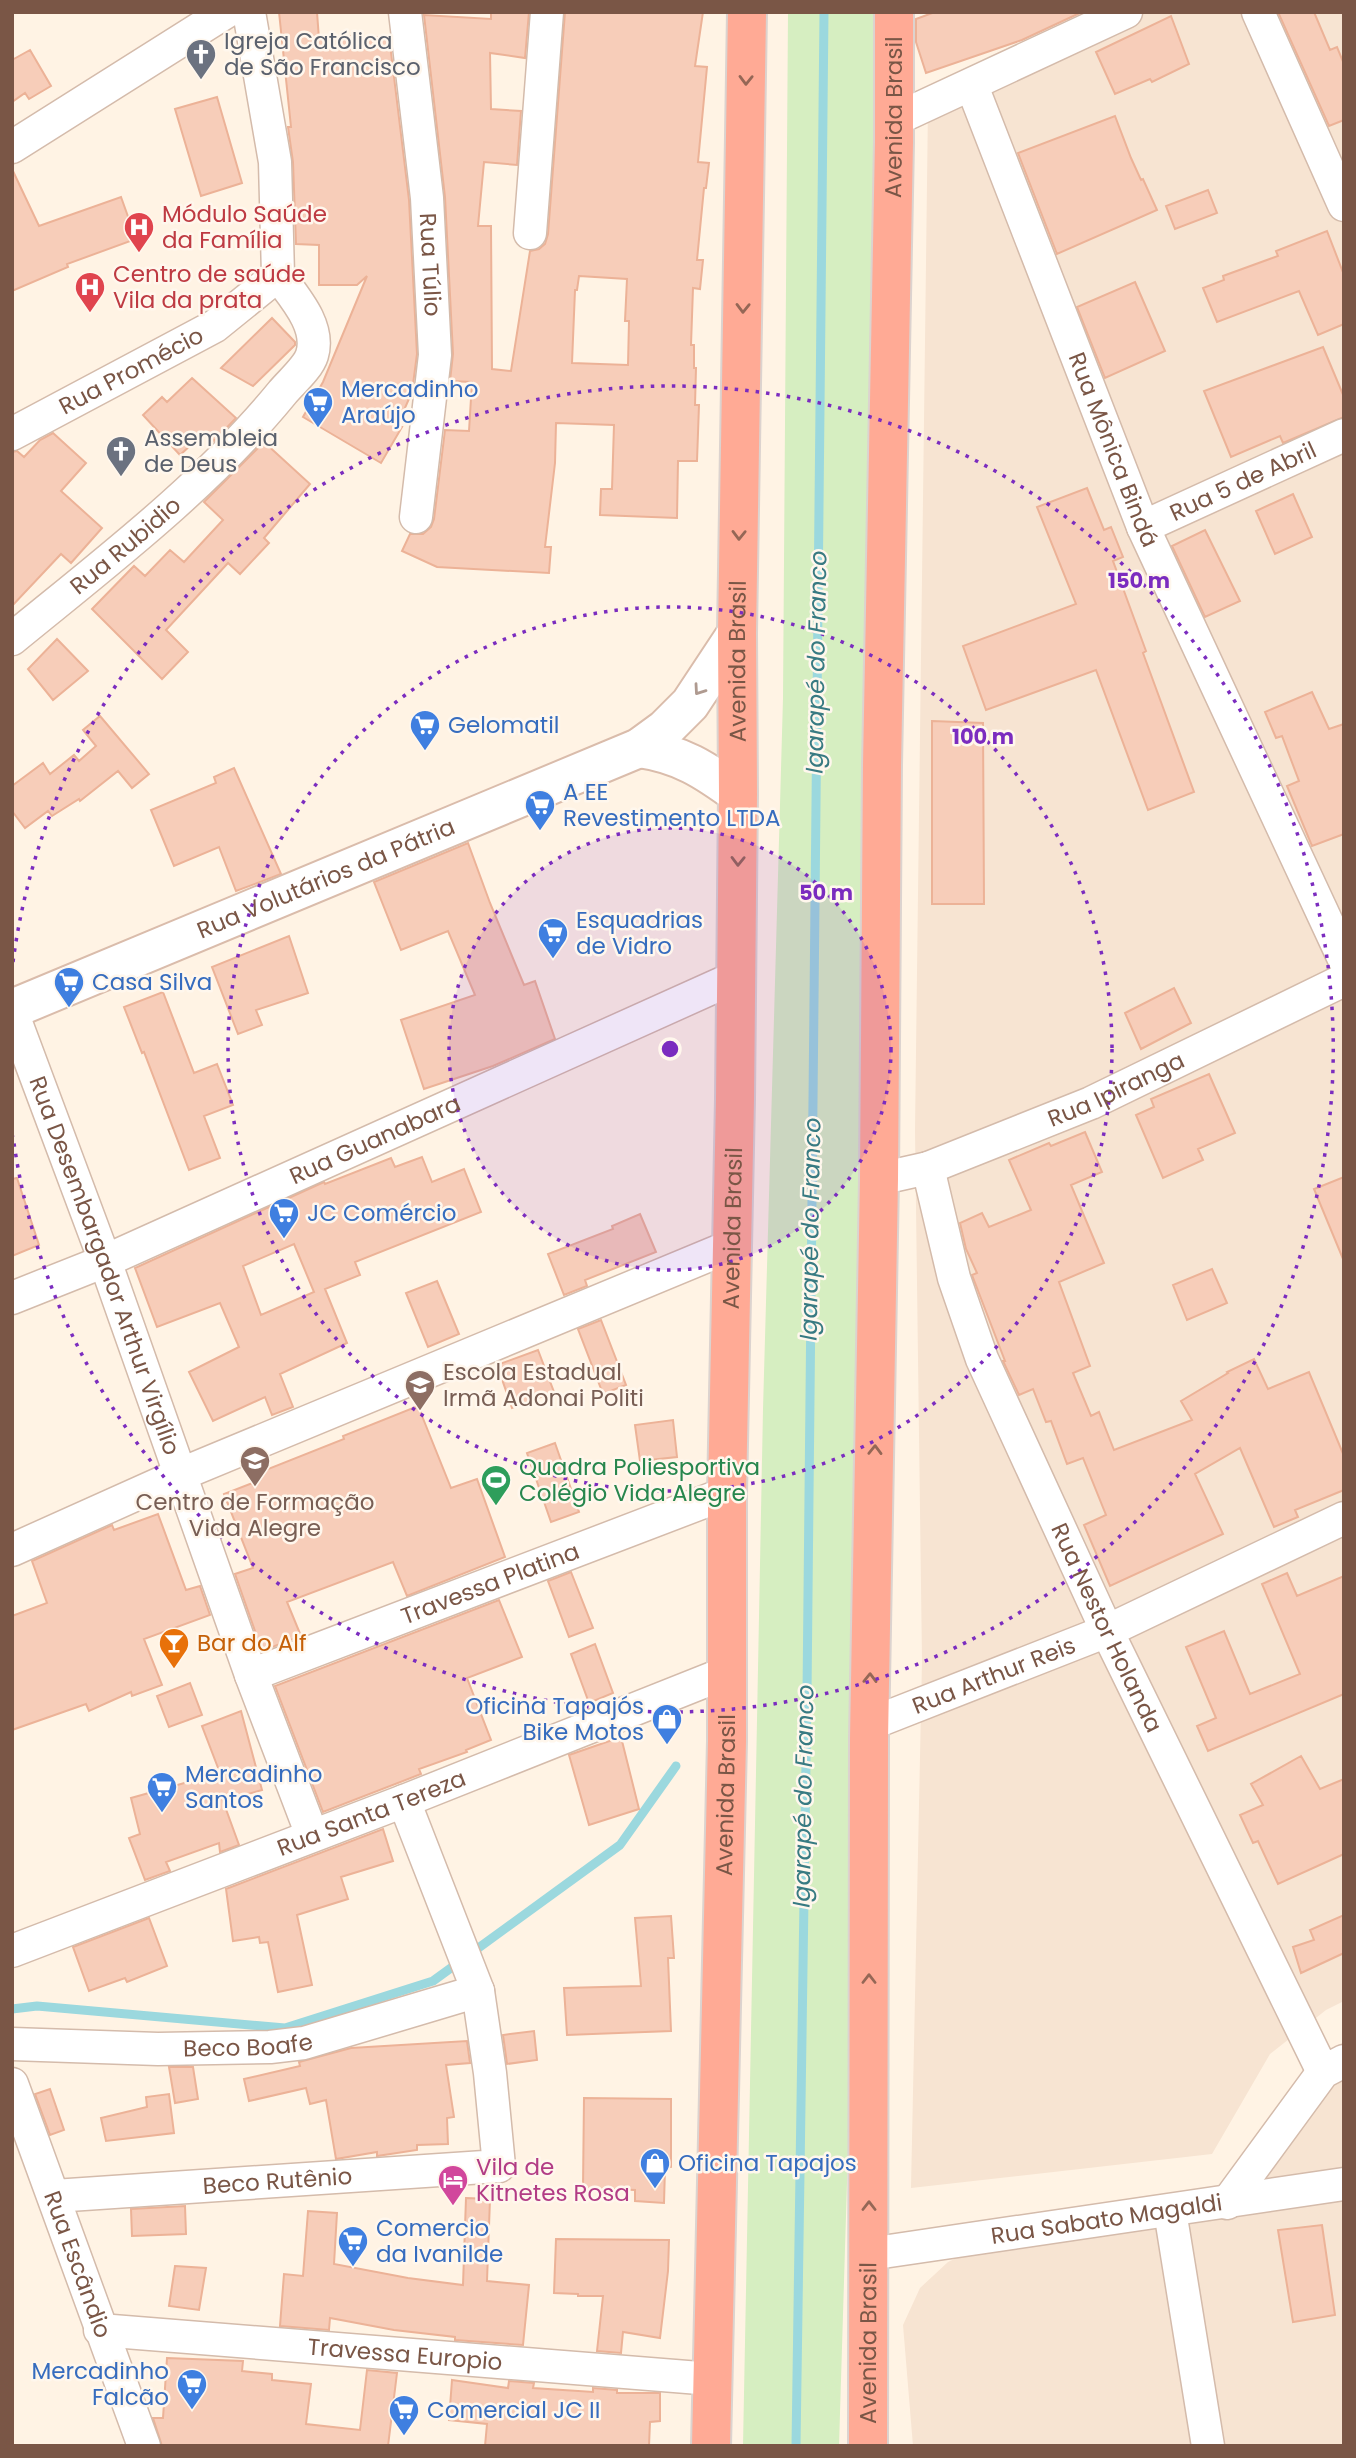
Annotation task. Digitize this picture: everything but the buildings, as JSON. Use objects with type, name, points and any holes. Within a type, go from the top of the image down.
[{"type":"highway","name":"Avenida Brasil","points":[[711,2446],[728,1672],[727,1493],[747,12]]},
{"type":"highway","name":"Avenida Brasil","points":[[868,2446],[870,1724],[894,12]]},
{"type":"street","points":[[12,147],[226,12]]},
{"type":"street","points":[[249,12],[275,162],[278,275]]},
{"type":"street","name":"Rua Túlio","points":[[405,12],[428,198],[435,355],[416,517]]},
{"type":"street","points":[[530,233],[547,12]]},
{"type":"street","points":[[894,120],[1126,12]]},
{"type":"street","points":[[1258,12],[1344,205]]},
{"type":"street","name":"Rua Mônica Bindá","points":[[972,86],[1143,527],[1344,958]]},
{"type":"street","name":"Rua Promécio","points":[[12,434],[215,326],[278,275]]},
{"type":"street","name":"Rua Rubidio","points":[[12,639],[186,494],[268,410],[311,357],[314,339],[307,318],[278,275]]},
{"type":"street","name":"Rua 5 de Abril","points":[[1143,527],[1344,435]]},
{"type":"street","name":"Rua Volutários da Pátria","points":[[12,1011],[639,748],[665,729],[690,704],[737,633]]},
{"type":"street","points":[[639,748],[665,751],[688,761],[738,794]]},
{"type":"street","name":"Rua Guanabara","points":[[12,1298],[105,1261],[736,977]]},
{"type":"street","name":"Rua Ipiranga","points":[[879,1179],[928,1168],[1091,1103],[1344,980]]},
{"type":"street","name":"Rua Desembargador Arthur Virgílio","points":[[12,1011],[105,1261],[251,1675],[312,1835]]},
{"type":"street","name":"Rua Nestor Holanda","points":[[928,1168],[954,1278],[982,1359],[1107,1631],[1333,2066]]},
{"type":"street","points":[[12,1549],[179,1475],[731,1246]]},
{"type":"street","name":"Travessa Platina","points":[[251,1675],[727,1493]]},
{"type":"street","name":"Rua Arthur Reis","points":[[870,1724],[1107,1631],[1344,1518]]},
{"type":"street","name":"Rua Santa Tereza","points":[[12,1951],[404,1801],[728,1672]]},
{"type":"street","points":[[404,1801],[478,1991]]},
{"type":"street","name":"Beco Boafe","points":[[12,2044],[158,2049],[270,2047],[303,2043],[478,1991]]},
{"type":"street","name":"Beco Rutênio","points":[[54,2196],[492,2168],[499,2165],[478,1991]]},
{"type":"street","points":[[1227,2203],[1333,2066]]},
{"type":"street","name":"Rua Escândio","points":[[12,2084],[144,2446]]},
{"type":"street","name":"Rua Sabato Magaldi","points":[[869,2254],[1344,2184]]},
{"type":"street","points":[[1170,2211],[1208,2446]]},
{"type":"street","name":"Travessa Europio","points":[[100,2330],[712,2379]]},
{"type":"shaded area","points":[[1134,12],[1344,12],[1344,2001],[1326,2010],[1270,2054],[1212,2154],[911,2188],[922,1661],[915,1131],[928,105]]},
{"type":"shaded area","points":[[1344,2059],[1344,2446],[913,2446],[903,2325],[920,2288],[948,2262],[1005,2236],[1205,2215],[1264,2167]]},
{"type":"green space","points":[[788,12],[883,12],[850,2084],[839,2446],[743,2446],[763,1409],[783,698]]},
{"type":"waterway","name":"Igarapé do Franco","points":[[796,2446],[807,1694],[824,12]]},
{"type":"waterway","points":[[12,2009],[37,2006],[285,2028],[433,1981],[620,1845],[676,1766]]},
{"type":"place","name":"Igreja Católica de São Francisco","points":[[201,81]]},
{"type":"place","name":"Módulo Saúde da Família","points":[[139,254]]},
{"type":"place","name":"Centro de saúde Vila da prata","points":[[90,314]]},
{"type":"place","name":"Mercadinho Araújo","points":[[318,429]]},
{"type":"place","name":"Assembleia de Deus","points":[[121,478]]},
{"type":"place","name":"Gelomatil","points":[[425,752]]},
{"type":"place","name":"A EE Revestimento LTDA","points":[[540,832]]},
{"type":"place","name":"Esquadrias de Vidro","points":[[553,960]]},
{"type":"place","name":"Casa Silva","points":[[69,1009]]},
{"type":"place","name":"JC Comércio","points":[[284,1240]]},
{"type":"place","name":"Escola Estadual Irmã Adonai Politi","points":[[420,1412]]},
{"type":"place","name":"Centro de Formação Vida Alegre","points":[[255,1488]]},
{"type":"place","name":"Quadra Poliesportiva Colégio Vida Alegre","points":[[496,1507]]},
{"type":"place","name":"Bar do Alf","points":[[174,1670]]},
{"type":"place","name":"Oficina Tapajós Bike Motos","points":[[667,1746]]},
{"type":"place","name":"Mercadinho Santos","points":[[162,1814]]},
{"type":"place","name":"Oficina Tapajos","points":[[655,2190]]},
{"type":"place","name":"Vila de Kitnetes Rosa","points":[[453,2207]]},
{"type":"place","name":"Comercio da Ivanilde","points":[[353,2268]]},
{"type":"place","name":"Mercadinho Falcão","points":[[192,2411]]},
{"type":"place","name":"Comercial JC II","points":[[404,2437]]}]
